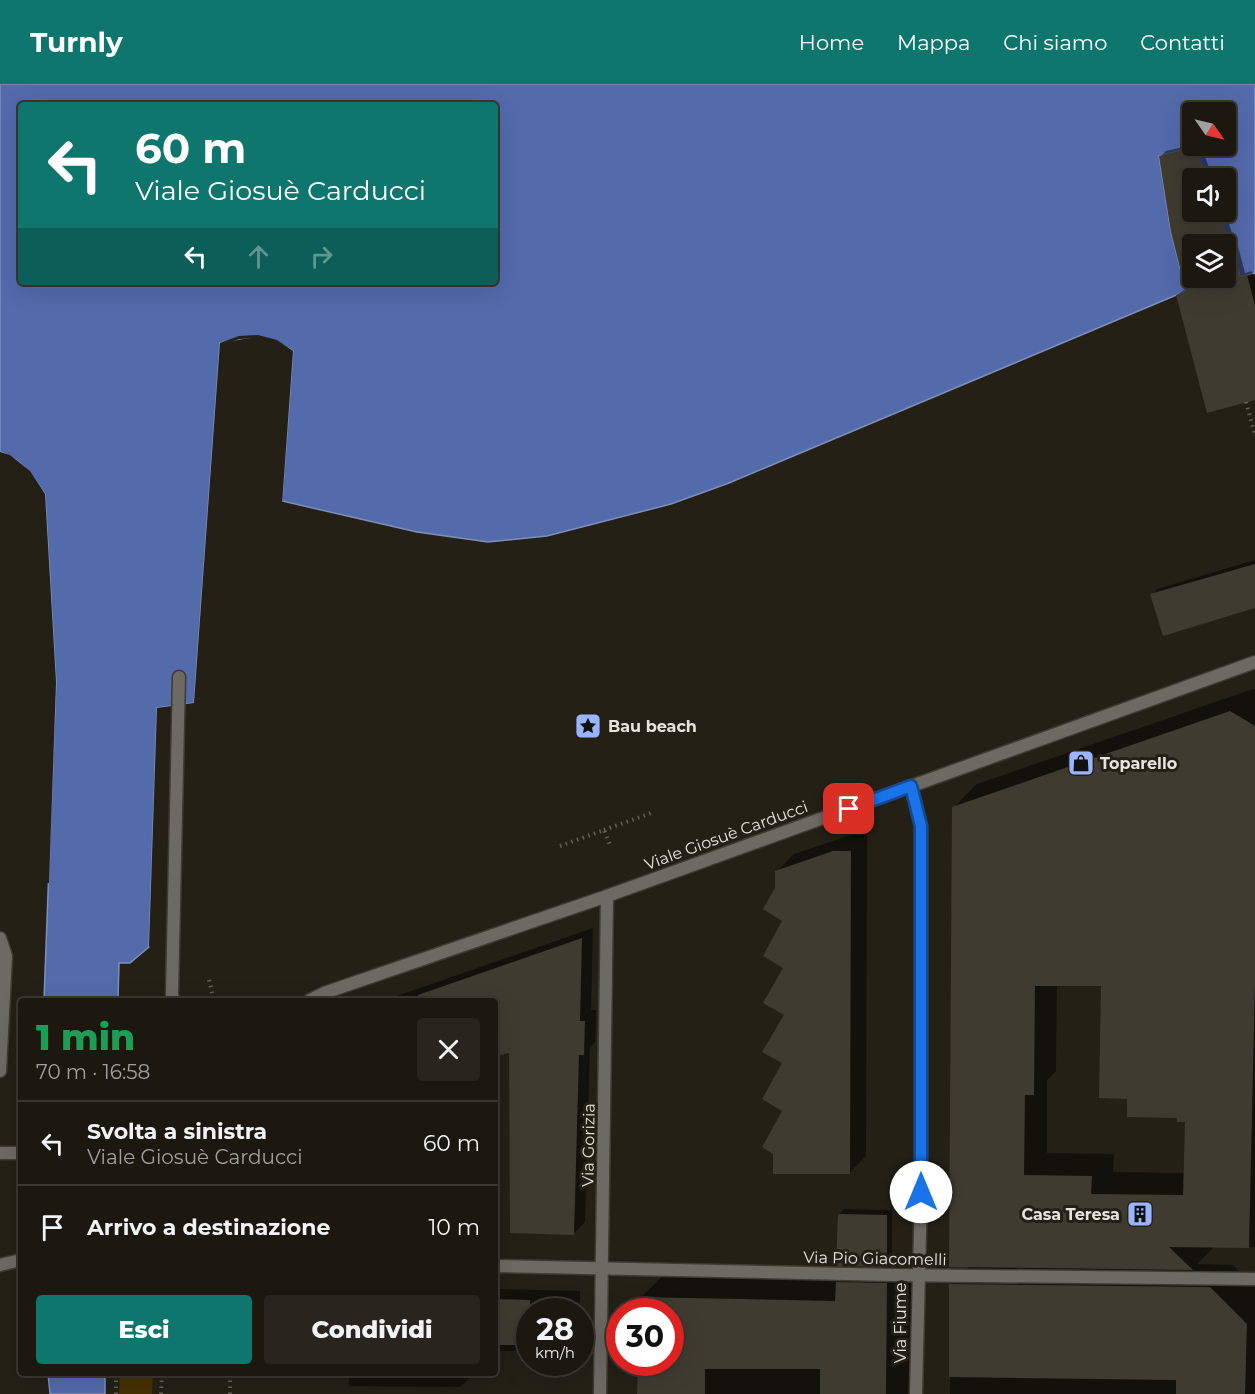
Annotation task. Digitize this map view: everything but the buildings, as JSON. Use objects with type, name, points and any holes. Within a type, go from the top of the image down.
[{"type":"street","name":"Viale Giosuè Carducci","points":[[315,998],[607,896],[1255,662]]},
{"type":"street","points":[[173,998],[179,677]]},
{"type":"street","name":"Via Fiume","points":[[911,786],[921,826],[921,1192],[917,1275],[916,1394]]},
{"type":"street","name":"Via Gorizia","points":[[600,1394],[607,896]]},
{"type":"street","points":[[0,938],[6,956],[0,1071]]},
{"type":"street","points":[[0,1153],[18,1153]]},
{"type":"street","points":[[0,1265],[18,1261]]},
{"type":"street","name":"Via Pio Giacomelli","points":[[498,1266],[1255,1279]]},
{"type":"path","points":[[1246,402],[1255,435]]},
{"type":"path","points":[[560,846],[654,812]]},
{"type":"path","points":[[604,830],[610,845]]},
{"type":"path","points":[[209,980],[214,998]]},
{"type":"path","points":[[116,1376],[116,1394]]},
{"type":"path","points":[[161,1394],[162,1376]]},
{"type":"path","points":[[230,1376],[230,1394]]},
{"type":"shaded area","points":[[120,1376],[153,1376],[152,1394],[119,1394]]},
{"type":"water","points":[[0,84],[1255,84],[1255,273],[1240,277],[1236,264],[1236,234],[1224,234],[1221,222],[1236,222],[1236,168],[1202,168],[1197,156],[1236,156],[1236,102],[1182,102],[1182,150],[1159,156],[1171,232],[1182,275],[1182,288],[1185,288],[1186,291],[729,483],[671,504],[547,536],[488,542],[417,532],[282,501],[293,351],[273,340],[258,337],[220,343],[194,703],[157,708],[149,947],[130,963],[119,963],[118,998],[44,998],[56,682],[45,494],[15,459],[0,452]]},
{"type":"water","points":[[48,1376],[105,1376],[105,1394],[50,1394]]},
{"type":"pier","points":[[258,335],[277,340],[293,351],[282,504],[279,501],[290,352],[276,343],[257,338],[239,339],[223,345],[197,704],[160,711],[153,945],[149,947],[157,708],[194,703],[220,343],[239,336]]},
{"type":"pier","points":[[0,452],[10,455],[30,471],[45,494],[56,682],[49,883],[46,883],[53,682],[42,495],[28,473],[9,458],[0,455]]},
{"type":"place","name":"Bau beach","points":[[588,726]]},
{"type":"place","name":"Toparello","points":[[1081,763]]},
{"type":"place","name":"Casa Teresa","points":[[1140,1214]]},
{"type":"route","points":[[849,809],[911,786],[921,826],[921,1192]]}]
